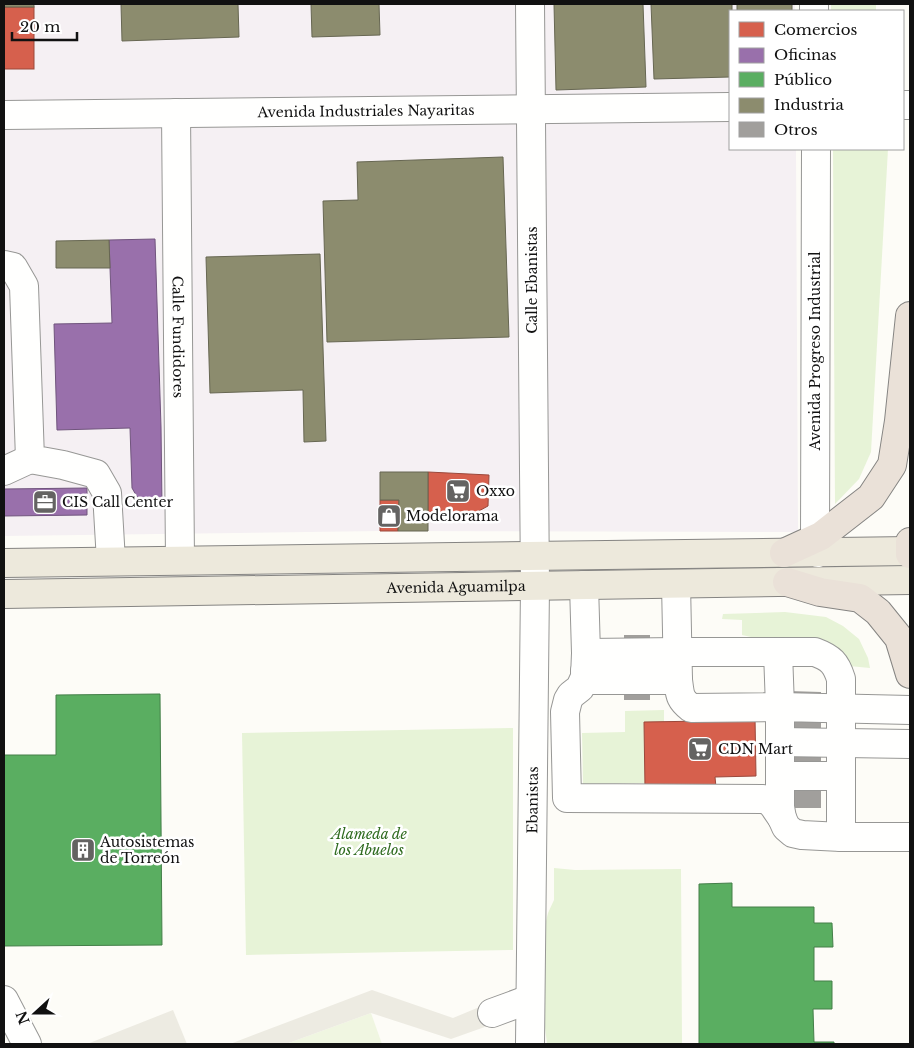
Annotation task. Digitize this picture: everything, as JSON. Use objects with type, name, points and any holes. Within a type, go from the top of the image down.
[{"type":"highway","points":[[784,553],[816,546],[845,518],[871,497],[892,465],[899,421],[910,316]]},
{"type":"highway","points":[[910,542],[910,552]]},
{"type":"highway","points":[[787,582],[820,592],[860,598],[878,612],[899,638],[910,674]]},
{"type":"main road","points":[[816,546],[910,552]]},
{"type":"main road","points":[[4,563],[784,553]]},
{"type":"main road","points":[[180,560],[227,591]]},
{"type":"main road","points":[[116,592],[180,560]]},
{"type":"main road","name":"Avenida Aguamilpa","points":[[4,594],[910,580]]},
{"type":"street","name":"Calle Ebanistas","points":[[530,4],[534,556]]},
{"type":"street","name":"Avenida Industriales Nayaritas","points":[[4,116],[729,107]]},
{"type":"street","name":"Calle Fundidores","points":[[176,114],[180,560]]},
{"type":"street","name":"Avenida Progreso Industrial","points":[[816,150],[816,546]]},
{"type":"street","points":[[4,264],[13,267],[24,286],[30,459]]},
{"type":"street","points":[[4,471],[30,459],[96,474],[107,493],[111,561]]},
{"type":"street","name":"Ebanistas","points":[[530,1044],[534,556]]},
{"type":"street","points":[[676,584],[678,680],[680,694],[684,703],[691,708],[780,707],[910,710]]},
{"type":"street","points":[[584,585],[585,677],[580,688],[571,695],[566,706],[567,798],[763,799],[771,802],[786,827],[793,833],[802,835],[910,837]]},
{"type":"street","points":[[586,662],[678,652],[815,652],[832,660],[838,668],[841,679],[841,836]]},
{"type":"street","points":[[778,652],[780,806],[782,818]]},
{"type":"street","points":[[586,662],[591,680],[678,680]]},
{"type":"street","points":[[780,742],[910,744]]},
{"type":"street","points":[[780,776],[841,776]]},
{"type":"street","points":[[492,1013],[530,999]]},
{"type":"street","points":[[4,1000],[27,1044]]},
{"type":"shaded area","points":[[4,4],[795,4],[795,10],[729,10],[729,150],[796,150],[798,532],[380,531],[4,536]]},
{"type":"shaded area","points":[[372,990],[453,1018],[489,1003],[496,1023],[451,1039],[371,1013],[286,1044],[230,1044]]},
{"type":"shaded area","points":[[173,1010],[187,1044],[87,1044]]},
{"type":"green space","points":[[831,4],[876,4],[876,10],[831,10]]},
{"type":"green space","points":[[833,150],[888,150],[871,452],[859,479],[835,504]]},
{"type":"green space","points":[[785,612],[826,617],[843,626],[859,639],[868,658],[870,668],[849,666],[761,643],[751,637],[742,635],[742,620],[722,619],[723,614]]},
{"type":"green space","points":[[664,710],[664,722],[644,722],[645,783],[583,784],[582,733],[625,732],[625,711]]},
{"type":"green space","name":"Alameda de los Abuelos","points":[[513,728],[513,950],[246,955],[242,733]]},
{"type":"green space","points":[[554,868],[575,870],[681,869],[682,1044],[547,1044],[543,1011],[542,937],[548,913],[554,900]]},
{"type":"green space","points":[[371,1013],[382,1044],[286,1044]]},
{"type":"building: Comercios","points":[[4,7],[34,7],[34,69],[4,69]]},
{"type":"building: Comercios","name":"Oxxo","points":[[428,472],[489,475],[488,506],[477,512],[428,512]]},
{"type":"building: Comercios","name":"Modelorama","points":[[380,500],[399,500],[398,531],[380,531]]},
{"type":"building: Comercios","name":"CDN Mart","points":[[755,717],[756,776],[715,777],[716,787],[645,788],[644,722],[706,721]]},
{"type":"building: Oficinas","points":[[155,239],[162,506],[143,507],[132,488],[130,428],[57,430],[54,324],[112,323],[109,240]]},
{"type":"building: Oficinas","name":"CIS Call Center","points":[[87,488],[87,515],[4,516],[4,489]]},
{"type":"building: Público","name":"Autosistemas de Torreón","points":[[160,694],[162,945],[4,946],[4,755],[56,755],[56,695]]},
{"type":"building: Público","points":[[732,883],[732,907],[814,907],[814,923],[832,923],[833,947],[814,947],[814,981],[832,981],[832,1009],[813,1009],[814,1042],[834,1042],[834,1044],[699,1044],[699,884]]},
{"type":"building: Industria","points":[[4,4],[34,4],[34,7],[4,7]]},
{"type":"building: Industria","points":[[121,4],[238,4],[239,37],[122,41]]},
{"type":"building: Industria","points":[[311,4],[379,4],[380,35],[312,37]]},
{"type":"building: Industria","points":[[554,4],[643,4],[646,87],[556,90]]},
{"type":"building: Industria","points":[[651,4],[732,4],[732,10],[729,10],[729,77],[654,79]]},
{"type":"building: Industria","points":[[737,4],[792,4],[792,10],[737,10]]},
{"type":"building: Industria","points":[[503,157],[509,337],[327,342],[323,201],[358,200],[357,162]]},
{"type":"building: Industria","points":[[109,240],[110,268],[56,268],[56,241]]},
{"type":"building: Industria","points":[[320,254],[326,441],[304,442],[303,390],[210,393],[206,257]]},
{"type":"building: Industria","points":[[380,472],[428,472],[428,531],[398,531],[399,500],[380,500]]},
{"type":"building: Otros","points":[[624,635],[650,635],[650,700],[624,700]]},
{"type":"building: Otros","points":[[789,691],[821,692],[821,808],[788,808]]},
{"type":"place","name":"Oxxo","points":[[458,491]]},
{"type":"place","name":"CIS Call Center","points":[[45,502]]},
{"type":"place","name":"Modelorama","points":[[389,516]]},
{"type":"place","name":"CDN Mart","points":[[700,749]]},
{"type":"place","name":"Autosistemas de Torreón","points":[[83,850]]}]
